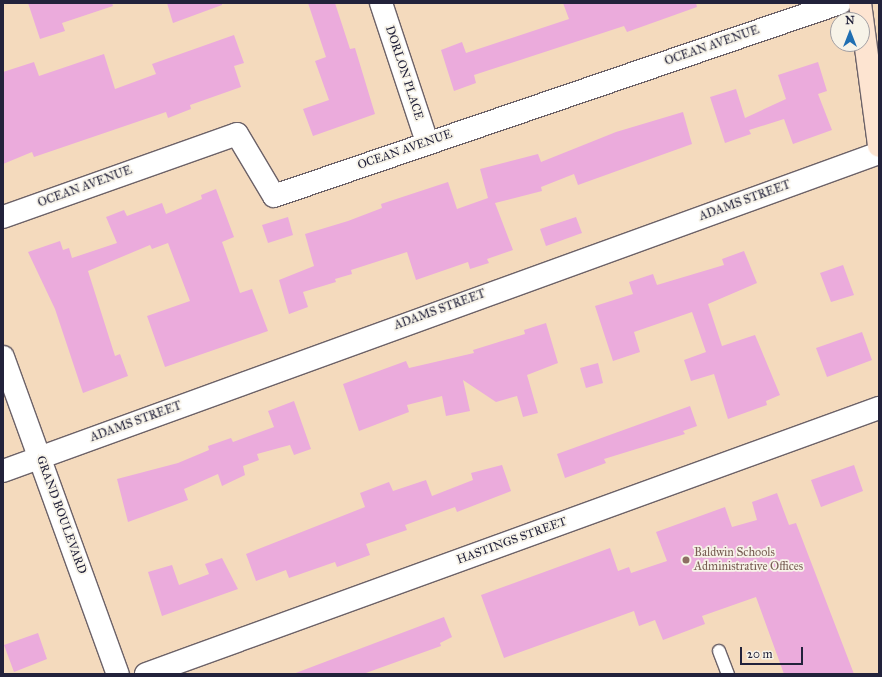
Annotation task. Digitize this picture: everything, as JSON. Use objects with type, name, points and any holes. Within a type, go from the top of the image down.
[{"type":"main road","points":[[860,3],[876,104],[879,146]]},
{"type":"street","name":"DORLON PLACE","points":[[381,3],[427,142]]},
{"type":"street","name":"OCEAN AVENUE","points":[[3,217],[237,134],[274,196],[427,142],[840,3]]},
{"type":"street","name":"ADAMS STREET","points":[[3,471],[879,153]]},
{"type":"street","name":"GRAND BOULEVARD","points":[[3,357],[118,674]]},
{"type":"street","name":"HASTINGS STREET","points":[[146,674],[879,408]]},
{"type":"lane","points":[[719,651],[728,674]]},
{"type":"building","points":[[28,3],[112,3],[113,6],[62,23],[65,31],[40,39]]},
{"type":"building","points":[[167,3],[222,3],[222,5],[173,23]]},
{"type":"building","points":[[308,3],[335,3],[350,49],[355,48],[375,114],[313,136],[303,109],[329,100],[315,61],[326,57]]},
{"type":"building","points":[[563,3],[696,3],[697,7],[627,32],[624,26],[474,75],[476,83],[454,91],[441,50],[462,42],[466,53],[569,19]]},
{"type":"building","points":[[234,35],[244,63],[234,66],[241,87],[190,105],[191,109],[168,118],[166,112],[34,157],[32,152],[3,164],[3,72],[34,62],[39,76],[104,54],[115,89],[156,74],[152,64]]},
{"type":"building","points":[[818,62],[827,91],[818,94],[832,130],[793,144],[784,119],[749,130],[751,134],[725,143],[710,97],[736,89],[745,118],[786,99],[778,75]]},
{"type":"building","points":[[683,112],[692,144],[578,185],[574,174],[541,187],[542,191],[495,203],[513,250],[487,259],[489,263],[470,269],[468,262],[416,280],[407,252],[351,270],[352,274],[335,279],[336,282],[303,292],[308,307],[289,314],[279,280],[314,266],[305,234],[348,221],[382,208],[381,204],[448,182],[457,209],[488,198],[480,169],[538,154],[541,162],[616,132]]},
{"type":"building","points":[[216,189],[234,237],[222,242],[240,293],[252,289],[268,331],[165,367],[147,316],[190,301],[168,243],[152,249],[150,245],[88,271],[115,356],[120,354],[128,376],[83,393],[55,309],[28,252],[60,241],[63,250],[69,248],[72,258],[117,243],[106,217],[124,210],[127,216],[162,203],[166,214],[202,199],[201,195]]},
{"type":"building","points":[[288,217],[293,235],[268,243],[262,225]]},
{"type":"building","points":[[576,217],[582,233],[546,246],[540,229]]},
{"type":"building","points":[[744,251],[757,283],[708,304],[722,346],[755,335],[780,395],[766,401],[767,405],[728,419],[714,374],[691,381],[684,360],[706,352],[692,312],[634,332],[640,352],[613,361],[595,306],[633,294],[629,282],[653,274],[657,285],[724,265],[722,259]]},
{"type":"building","points":[[843,265],[854,295],[831,302],[820,273]]},
{"type":"building","points":[[546,323],[558,363],[527,375],[538,413],[523,417],[517,396],[496,402],[463,380],[470,411],[446,416],[442,396],[407,405],[409,412],[359,431],[343,384],[406,361],[409,368],[474,353],[473,350],[525,334],[524,330]]},
{"type":"building","points":[[862,332],[872,360],[827,377],[816,348]]},
{"type":"building","points":[[598,363],[603,383],[586,388],[580,368]]},
{"type":"building","points":[[294,401],[311,449],[294,455],[290,445],[257,454],[259,460],[243,466],[245,475],[222,486],[218,474],[184,489],[188,500],[128,522],[117,479],[178,463],[209,450],[208,446],[231,438],[233,442],[274,427],[268,411]]},
{"type":"building","points":[[690,406],[697,426],[683,431],[685,434],[604,459],[606,463],[565,478],[557,454]]},
{"type":"building","points":[[502,465],[511,491],[457,512],[455,507],[405,525],[407,530],[366,544],[370,555],[337,567],[335,562],[289,578],[286,570],[256,581],[246,554],[365,507],[360,493],[389,482],[393,491],[426,480],[432,496],[473,480],[471,473]]},
{"type":"building","points":[[854,465],[863,491],[821,507],[811,480]]},
{"type":"building","points":[[777,493],[789,525],[796,523],[854,674],[784,674],[756,597],[702,616],[705,624],[663,640],[655,620],[639,626],[634,611],[504,658],[481,595],[610,548],[618,571],[629,567],[631,573],[667,561],[656,532],[725,507],[732,527],[757,520],[752,502]]},
{"type":"building","points":[[222,558],[238,589],[162,616],[148,572],[172,565],[179,585],[209,574],[205,564]]},
{"type":"building","points":[[444,617],[452,637],[440,643],[441,646],[363,674],[293,674]]},
{"type":"building","points":[[38,633],[47,659],[14,672],[4,645]]},
{"type":"place","name":"Baldwin Schools Administrative Offices","points":[[686,560]]}]
